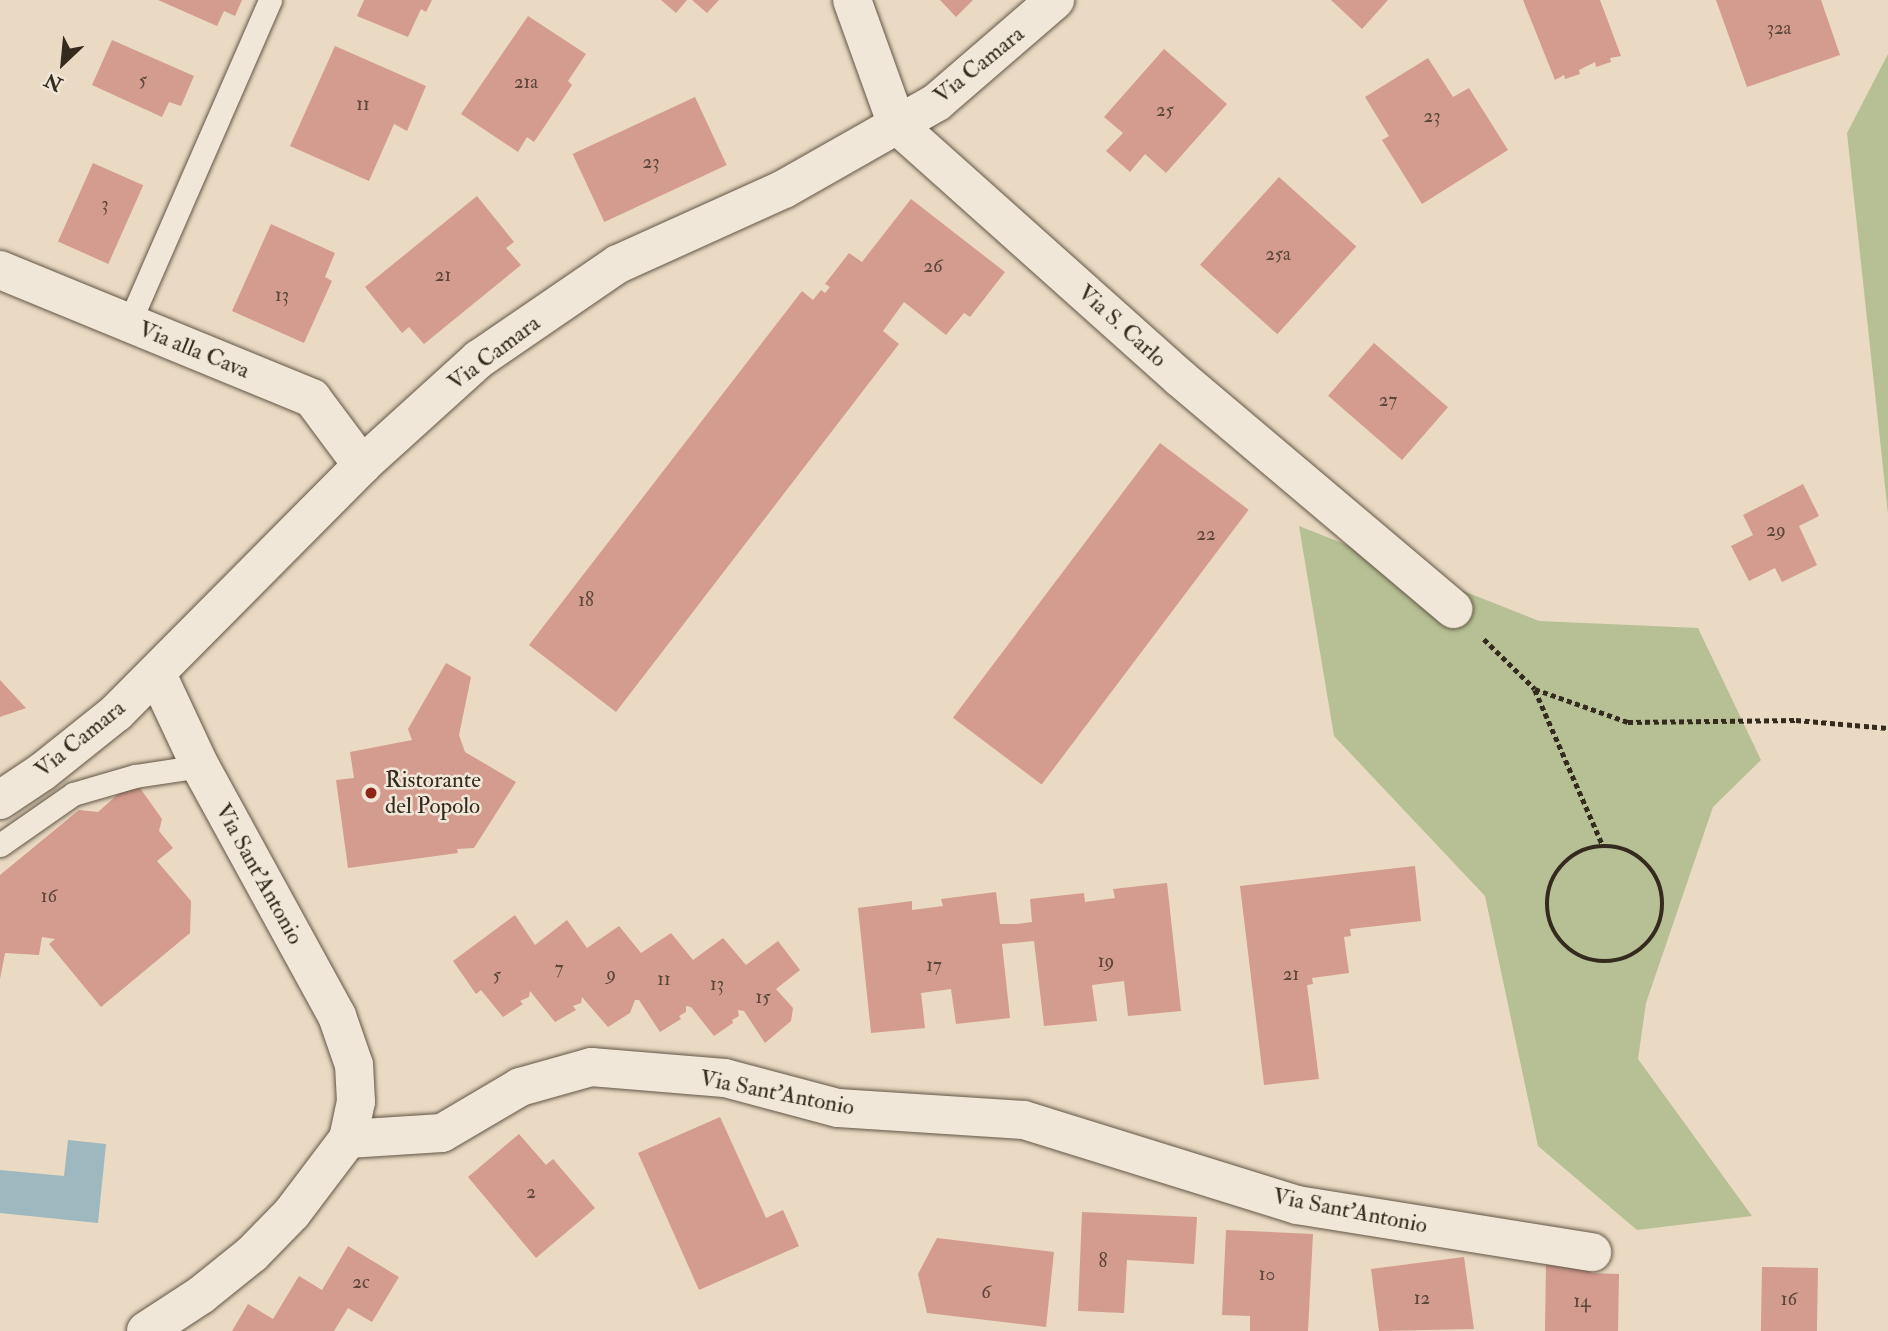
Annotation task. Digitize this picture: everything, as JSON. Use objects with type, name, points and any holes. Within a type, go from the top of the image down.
[{"type":"street","name":"Via S. Carlo","points":[[852,0],[897,125],[1180,378],[1453,609]]},
{"type":"street","name":"Via Camara","points":[[0,800],[116,713],[362,465],[479,359],[618,264],[784,189],[937,102],[1055,0]]},
{"type":"street","name":"Via alla Cava","points":[[0,270],[312,398],[362,465]]},
{"type":"street","name":"Via Sant'Antonio","points":[[157,674],[200,766],[337,1016],[354,1065],[356,1102],[348,1139],[442,1133],[520,1087],[592,1068],[725,1078],[838,1108],[1024,1120],[1297,1205],[1592,1252]]},
{"type":"street","points":[[146,1331],[201,1295],[252,1254],[292,1213],[348,1139]]},
{"type":"lane","points":[[129,323],[270,0]]},
{"type":"lane","points":[[0,845],[74,794],[135,776],[200,766]]},
{"type":"path","points":[[1453,609],[1535,689],[1603,846]]},
{"type":"path","points":[[1535,689],[1628,723],[1796,720],[1888,729]]},
{"type":"path","points":[[1603,846],[1622,849],[1640,857],[1653,872],[1661,889],[1663,909],[1659,927],[1648,944],[1633,955],[1615,962],[1596,962],[1578,956],[1563,944],[1552,928],[1547,910],[1548,891],[1556,873],[1568,859],[1584,850],[1603,846]]},
{"type":"green space","points":[[1888,54],[1888,514],[1847,133]]},
{"type":"green space","points":[[1299,526],[1539,621],[1698,628],[1761,760],[1713,807],[1646,1003],[1638,1059],[1752,1216],[1637,1230],[1538,1146],[1485,896],[1334,736]]},
{"type":"water","points":[[68,1140],[106,1144],[98,1223],[0,1213],[0,1170],[64,1176]]},
{"type":"building","points":[[158,0],[242,0],[235,16],[224,11],[217,26]]},
{"type":"building","points":[[364,0],[432,0],[426,12],[421,9],[408,37],[357,16]]},
{"type":"building","points":[[661,0],[687,0],[676,13]]},
{"type":"building","points":[[692,0],[719,0],[707,13]]},
{"type":"building","points":[[940,0],[973,0],[956,17]]},
{"type":"building","points":[[1331,0],[1388,0],[1362,29]]},
{"type":"building","points":[[1523,0],[1600,0],[1621,56],[1610,58],[1611,62],[1596,67],[1595,62],[1579,70],[1580,74],[1565,79],[1564,75],[1555,80]]},
{"type":"building","points":[[1716,0],[1821,0],[1840,55],[1747,87]]},
{"type":"building","points":[[528,16],[586,54],[568,81],[572,85],[534,142],[527,137],[518,152],[461,114]]},
{"type":"building","points":[[112,40],[194,76],[181,106],[169,102],[162,117],[92,85]]},
{"type":"building","points":[[335,46],[426,86],[407,131],[394,124],[369,181],[290,146]]},
{"type":"building","points":[[1164,49],[1227,104],[1166,173],[1145,154],[1130,172],[1106,151],[1123,133],[1104,117]]},
{"type":"building","points":[[1428,58],[1453,97],[1469,88],[1508,150],[1422,204],[1382,140],[1389,136],[1365,97]]},
{"type":"building","points":[[695,97],[727,165],[604,222],[573,154]]},
{"type":"building","points":[[93,163],[143,185],[108,264],[58,242]]},
{"type":"building","points":[[1279,177],[1356,247],[1277,334],[1200,265]]},
{"type":"building","points":[[477,196],[514,242],[506,248],[521,265],[424,344],[409,327],[402,333],[365,287]]},
{"type":"building","points":[[911,199],[1005,272],[970,317],[964,313],[946,335],[904,302],[883,331],[899,344],[616,712],[529,645],[802,291],[813,300],[821,290],[825,293],[830,287],[825,284],[849,253],[862,262]]},
{"type":"building","points":[[271,224],[335,253],[325,277],[332,281],[304,343],[232,311]]},
{"type":"building","points":[[1374,343],[1448,407],[1402,460],[1328,396]]},
{"type":"building","points":[[1160,443],[1249,510],[1042,785],[953,718]]},
{"type":"building","points":[[1803,484],[1819,516],[1799,526],[1817,565],[1782,582],[1775,568],[1749,581],[1731,546],[1753,535],[1743,515]]},
{"type":"building","points":[[446,663],[471,677],[459,735],[465,752],[516,782],[474,848],[457,849],[458,853],[348,868],[336,780],[354,778],[350,752],[412,740],[408,729]]},
{"type":"building","points":[[0,680],[26,708],[0,717]]},
{"type":"building","points":[[140,788],[162,819],[159,831],[173,848],[157,861],[191,901],[190,933],[101,1007],[49,944],[55,939],[42,937],[39,955],[5,953],[0,979],[0,875],[79,810],[98,812],[124,789]]},
{"type":"building","points":[[1415,866],[1421,921],[1350,929],[1351,936],[1344,937],[1349,973],[1312,978],[1313,984],[1307,985],[1319,1079],[1264,1085],[1240,886]]},
{"type":"building","points":[[1167,883],[1181,1011],[1128,1016],[1124,981],[1092,985],[1097,1021],[1044,1026],[1034,941],[1002,944],[1010,1018],[956,1024],[951,989],[921,993],[925,1028],[871,1033],[858,908],[912,901],[912,910],[943,906],[941,899],[996,892],[1000,924],[1017,924],[1032,922],[1030,899],[1084,893],[1085,902],[1115,898],[1113,889]]},
{"type":"building","points":[[515,915],[535,945],[567,920],[587,948],[619,926],[641,953],[671,933],[693,960],[723,938],[746,965],[778,941],[800,970],[776,989],[793,1008],[791,1021],[765,1043],[744,1011],[738,1010],[739,1016],[732,1020],[733,1023],[714,1036],[691,1007],[686,1006],[686,1012],[679,1016],[681,1019],[660,1032],[639,1000],[635,1000],[630,1013],[608,1027],[582,997],[581,1003],[573,1006],[576,1010],[555,1022],[530,991],[529,997],[520,1001],[523,1004],[503,1017],[481,990],[476,994],[453,961]]},
{"type":"building","points":[[720,1117],[766,1218],[783,1210],[799,1246],[699,1290],[638,1153]]},
{"type":"building","points":[[519,1134],[546,1165],[553,1159],[595,1208],[536,1258],[468,1177]]},
{"type":"building","points":[[1082,1212],[1197,1217],[1194,1264],[1127,1260],[1124,1313],[1078,1311]]},
{"type":"building","points":[[1226,1230],[1313,1234],[1308,1331],[1250,1331],[1250,1316],[1222,1315]]},
{"type":"building","points":[[937,1238],[1054,1252],[1046,1327],[927,1313],[918,1274]]},
{"type":"building","points":[[348,1246],[399,1277],[372,1322],[348,1308],[334,1331],[232,1331],[248,1304],[273,1319],[299,1276],[322,1290]]},
{"type":"building","points":[[1464,1257],[1474,1329],[1379,1331],[1371,1269]]},
{"type":"building","points":[[1546,1263],[1591,1264],[1591,1273],[1619,1274],[1618,1331],[1545,1331]]},
{"type":"building","points":[[1762,1267],[1818,1268],[1817,1331],[1761,1331]]},
{"type":"place","name":"Ristorante del Popolo","points":[[371,793]]}]
